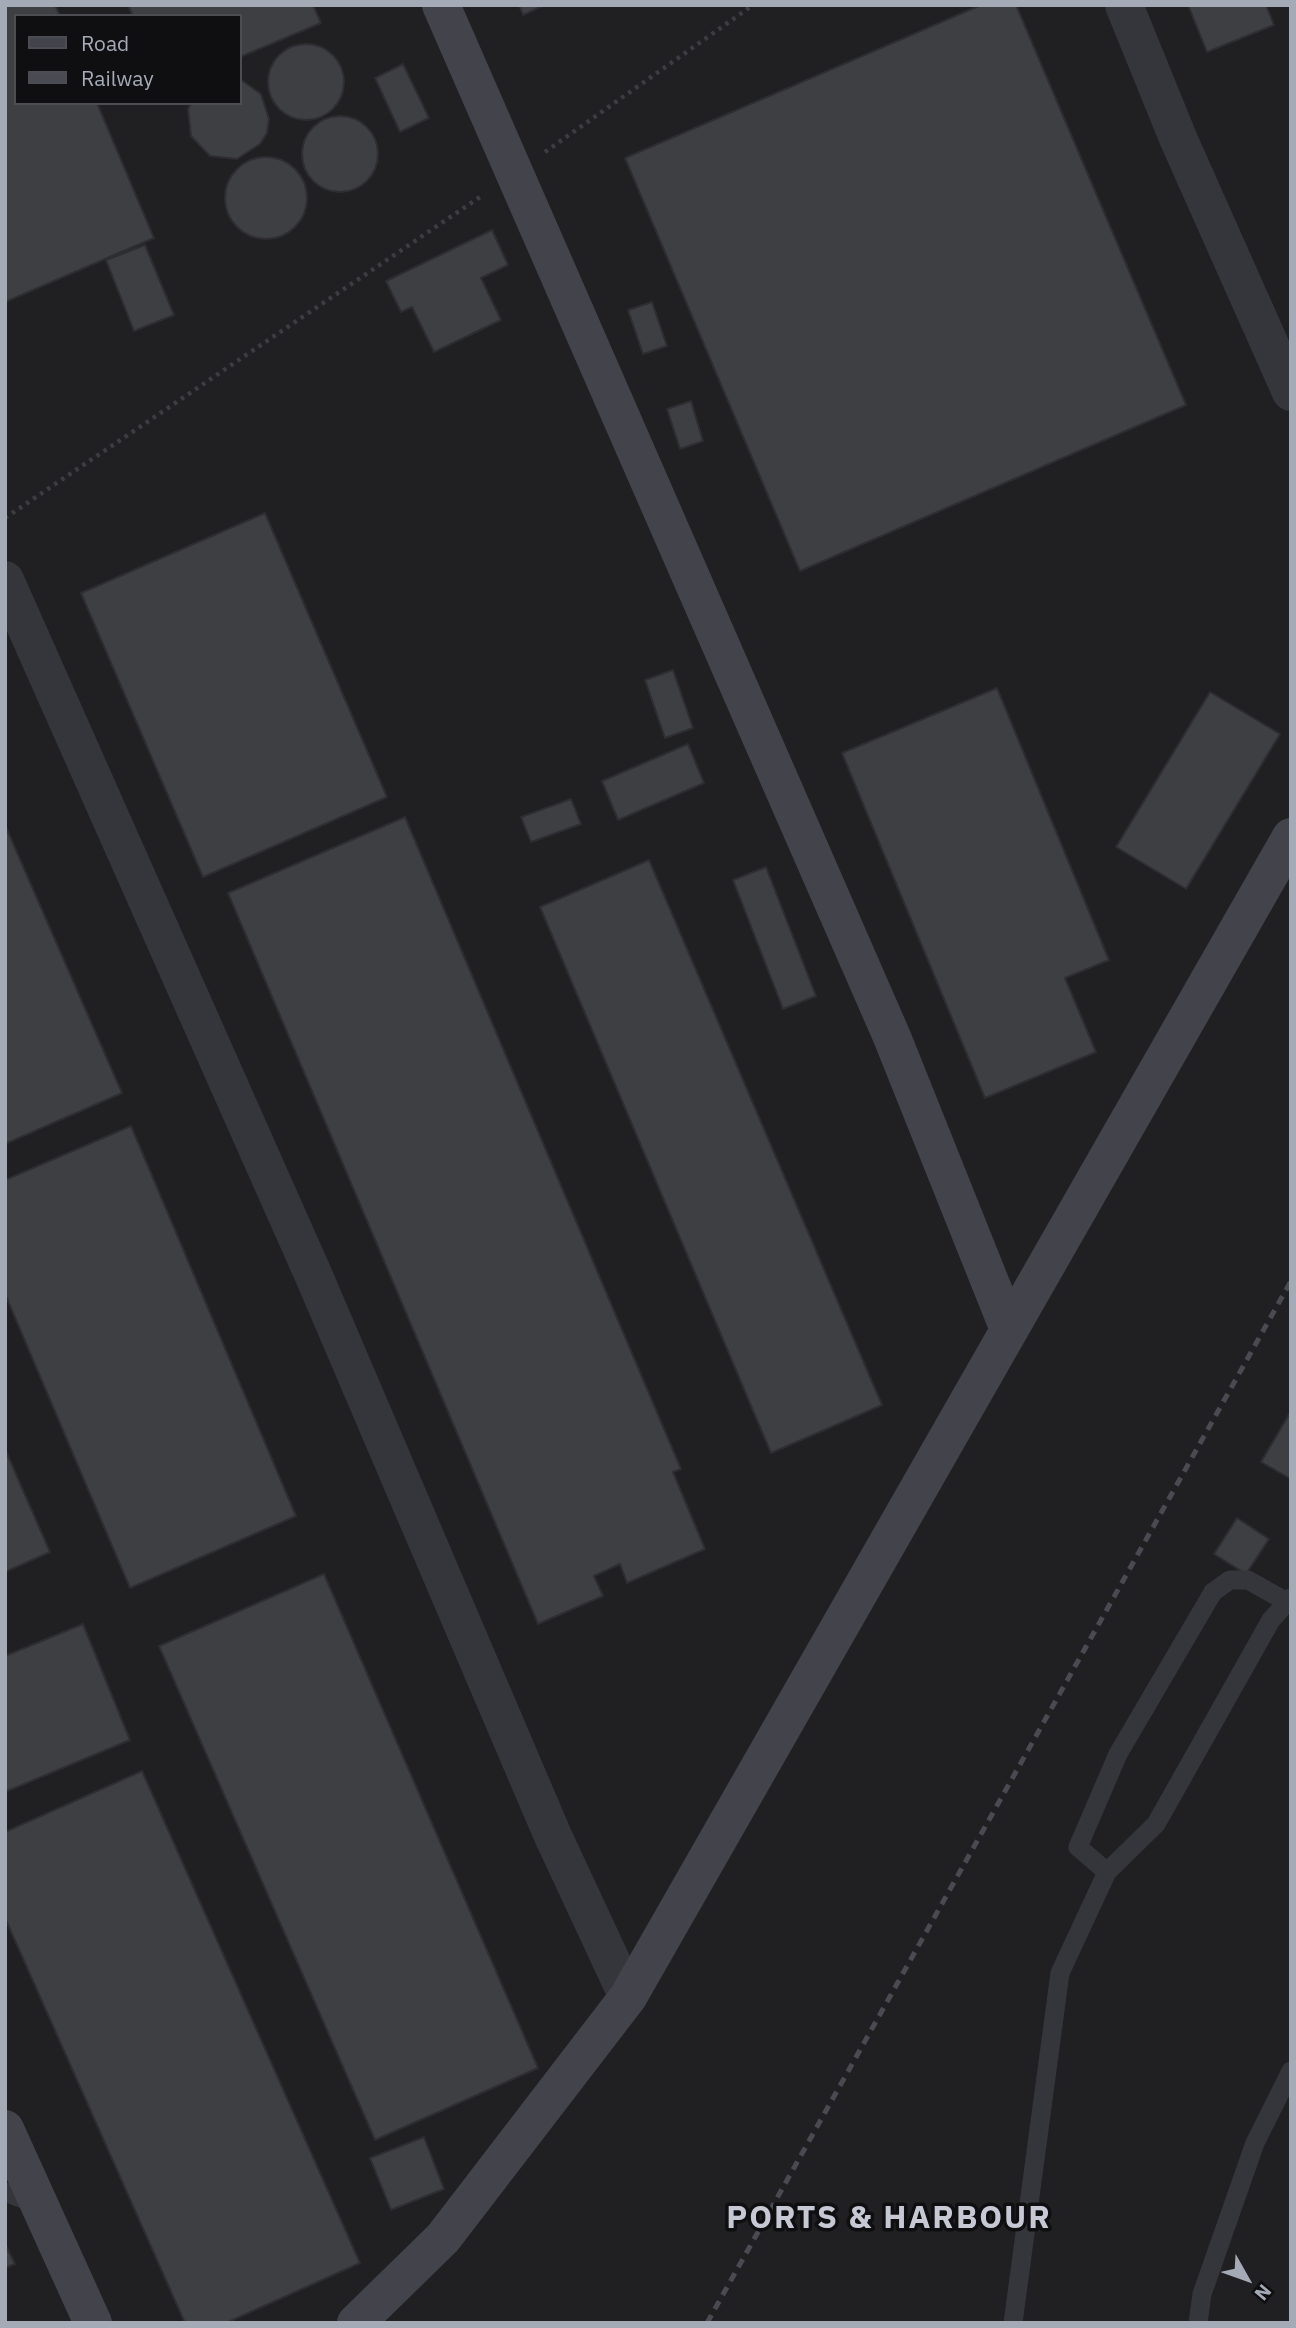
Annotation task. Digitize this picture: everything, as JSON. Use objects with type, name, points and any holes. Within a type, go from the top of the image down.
[{"type":"main road","points":[[441,5],[892,1037],[1008,1327]]},
{"type":"main road","points":[[356,2323],[443,2238],[628,1997],[1008,1327],[1291,837]]},
{"type":"main road","points":[[5,2129],[22,2198],[93,2323]]},
{"type":"street","points":[[1124,5],[1178,138],[1291,392]]},
{"type":"street","points":[[5,580],[318,1287],[553,1836],[628,1997]]},
{"type":"lane","points":[[1013,2323],[1060,1973],[1107,1872],[1156,1824],[1271,1620],[1289,1600],[1248,1580],[1230,1580],[1213,1592],[1118,1754],[1078,1847],[1107,1872]]},
{"type":"lane","points":[[1198,2323],[1202,2294],[1255,2143],[1291,2071]]},
{"type":"path","points":[[5,518],[261,342],[514,174],[753,5]]},
{"type":"shaded area","points":[[5,5],[1291,5],[1291,2323],[5,2323]]},
{"type":"building","points":[[5,5],[55,5],[59,14],[14,14],[14,105],[98,105],[154,238],[5,302]]},
{"type":"building","points":[[128,5],[313,5],[321,23],[242,56],[242,14],[132,14]]},
{"type":"building","points":[[519,5],[545,5],[523,15]]},
{"type":"building","points":[[981,5],[1016,5],[1186,405],[800,571],[625,158]]},
{"type":"building","points":[[1188,5],[1266,5],[1274,25],[1207,52]]},
{"type":"building","points":[[306,44],[321,47],[333,55],[341,67],[344,82],[341,97],[333,109],[321,117],[306,120],[291,117],[279,109],[271,97],[268,82],[271,67],[279,55],[291,47]]},
{"type":"building","points":[[403,64],[429,118],[400,132],[375,78]]},
{"type":"building","points":[[242,80],[261,94],[269,119],[267,133],[260,144],[237,159],[210,156],[191,136],[188,109],[190,105],[242,105]]},
{"type":"building","points":[[333,116],[347,116],[361,122],[372,133],[378,154],[375,169],[367,181],[347,192],[333,192],[319,186],[308,175],[302,161],[302,147],[308,133],[319,122]]},
{"type":"building","points":[[266,157],[282,160],[295,169],[304,182],[307,198],[304,214],[295,227],[282,236],[266,239],[250,236],[237,227],[228,214],[225,198],[228,182],[237,169],[250,160]]},
{"type":"building","points":[[492,230],[508,265],[481,278],[501,320],[434,352],[412,307],[401,312],[386,281]]},
{"type":"building","points":[[145,245],[174,315],[134,331],[106,260]]},
{"type":"building","points":[[652,302],[667,346],[643,354],[628,310]]},
{"type":"building","points":[[691,401],[703,441],[680,449],[667,409]]},
{"type":"building","points":[[265,513],[387,797],[203,877],[81,593]]},
{"type":"building","points":[[673,670],[693,728],[665,738],[645,680]]},
{"type":"building","points":[[997,688],[1109,960],[1065,978],[1096,1052],[985,1098],[842,753]]},
{"type":"building","points":[[1210,692],[1280,734],[1186,889],[1116,847]]},
{"type":"building","points":[[688,744],[704,783],[618,820],[602,781]]},
{"type":"building","points":[[571,799],[581,824],[531,842],[521,817]]},
{"type":"building","points":[[405,817],[681,1469],[673,1472],[705,1549],[627,1583],[620,1564],[594,1576],[603,1596],[538,1624],[228,893]]},
{"type":"building","points":[[5,825],[122,1093],[5,1144]]},
{"type":"building","points":[[649,860],[882,1405],[771,1453],[540,907]]},
{"type":"building","points":[[766,867],[816,996],[783,1009],[733,880]]},
{"type":"building","points":[[131,1126],[296,1516],[130,1588],[5,1294],[5,1180]]},
{"type":"building","points":[[1291,1411],[1291,1479],[1261,1462]]},
{"type":"building","points":[[5,1449],[50,1552],[5,1572]]},
{"type":"building","points":[[1237,1518],[1269,1539],[1246,1574],[1214,1554]]},
{"type":"building","points":[[324,1574],[538,2068],[375,2140],[159,1646]]},
{"type":"building","points":[[83,1624],[130,1740],[5,1792],[5,1656]]},
{"type":"building","points":[[142,1771],[360,2263],[226,2323],[185,2323],[5,1918],[5,1832]]},
{"type":"building","points":[[424,2137],[444,2189],[391,2210],[370,2158]]},
{"type":"building","points":[[5,2244],[15,2264],[5,2268]]},
{"type":"railway","points":[[707,2323],[1291,1281]]},
{"type":"district","name":"PORTS & HARBOUR","points":[[889,2219]]}]
